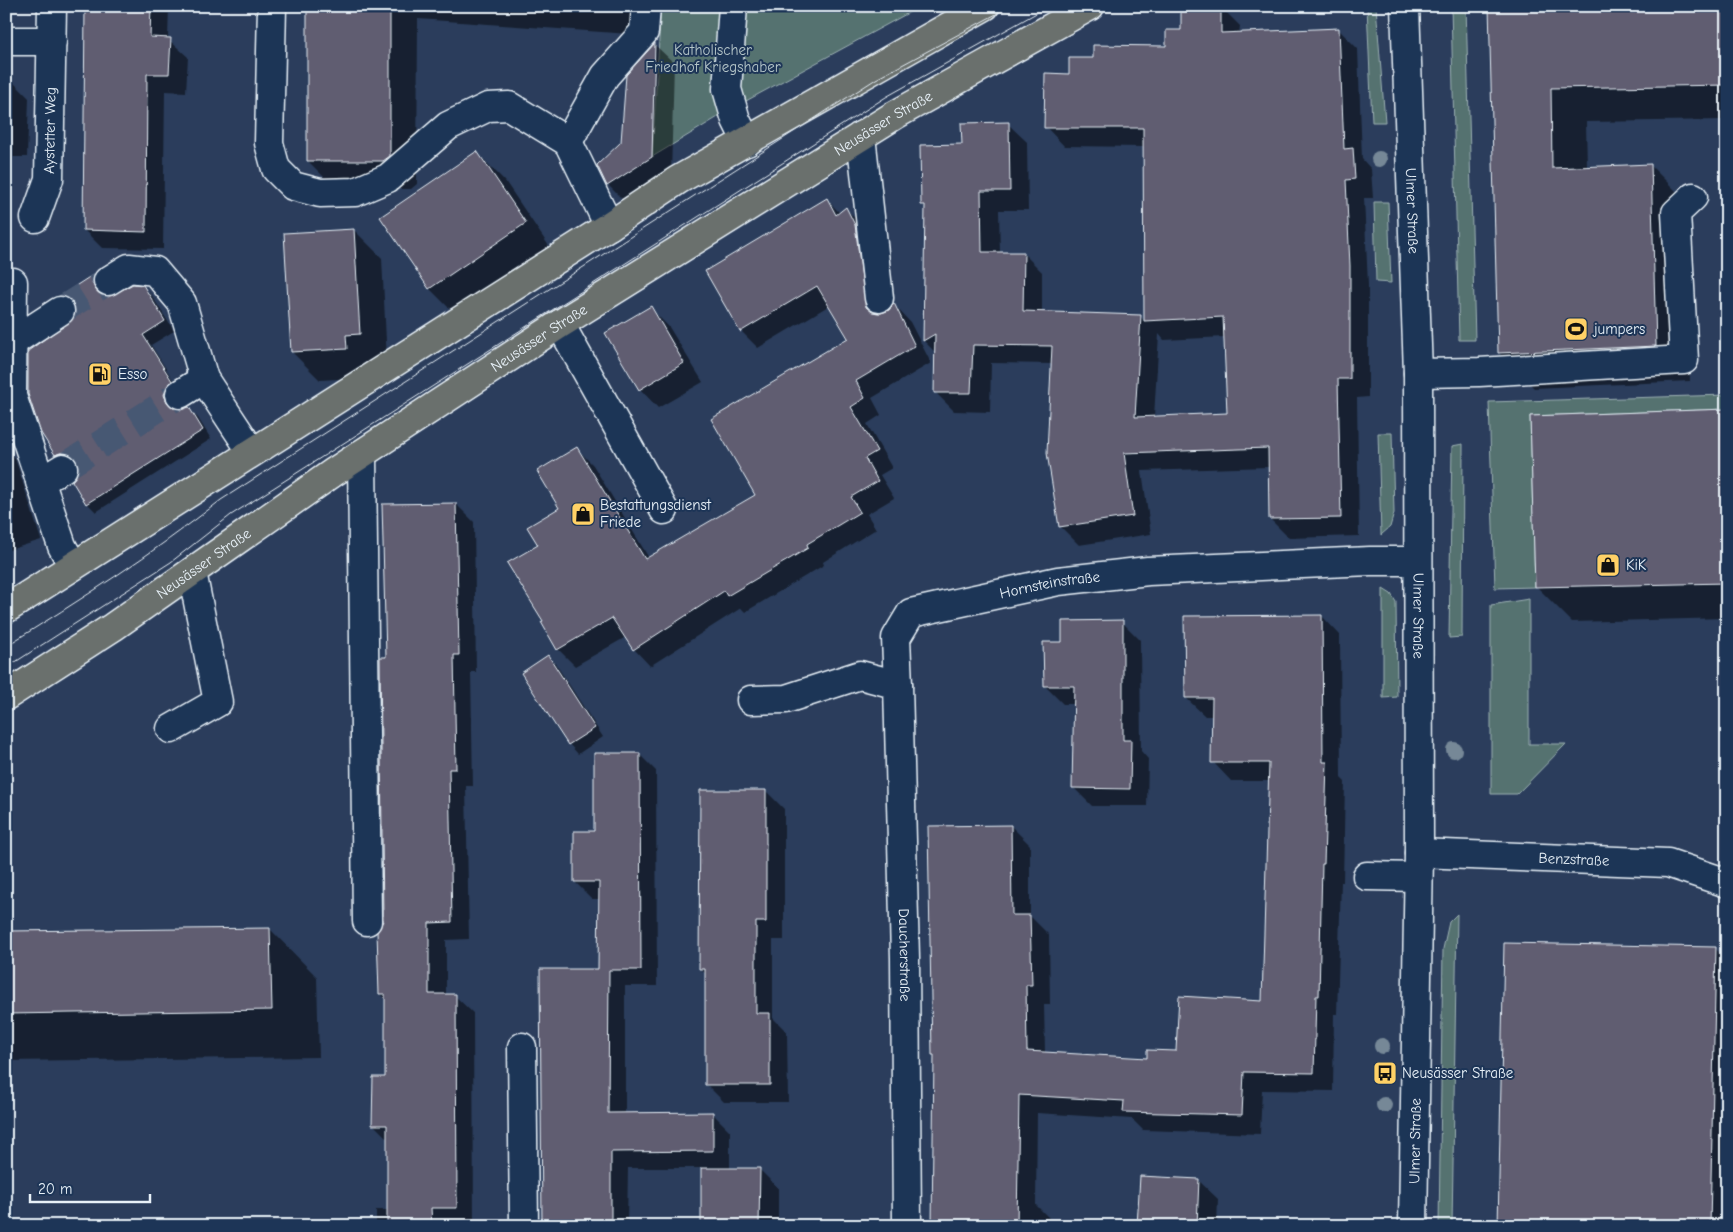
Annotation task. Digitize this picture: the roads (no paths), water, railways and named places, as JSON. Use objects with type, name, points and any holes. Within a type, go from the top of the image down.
[{"type":"main road","points":[[6,609],[609,226],[678,180],[985,6]]},
{"type":"main road","name":"Neusässer Straße","points":[[6,696],[113,627],[362,454],[560,324],[861,136],[1090,6]]},
{"type":"street","name":"Aystetter Weg","points":[[35,218],[49,179],[52,6]]},
{"type":"street","points":[[272,6],[269,143],[276,169],[293,186],[320,193],[356,192],[388,178],[448,126],[488,107],[509,106],[568,142],[609,226]]},
{"type":"street","points":[[568,142],[605,76],[644,32],[646,6]]},
{"type":"street","points":[[733,6],[727,89],[736,120],[747,142]]},
{"type":"street","name":"Ulmer Straße","points":[[1405,6],[1418,373],[1418,865],[1413,1226]]},
{"type":"street","points":[[6,41],[52,41]]},
{"type":"street","points":[[861,136],[879,298]]},
{"type":"street","points":[[1418,373],[1479,372],[1684,360],[1676,213],[1693,197]]},
{"type":"street","points":[[108,281],[129,268],[155,271],[182,303],[204,379],[252,452]]},
{"type":"street","points":[[13,282],[12,396],[62,546],[73,566]]},
{"type":"street","points":[[11,343],[60,311]]},
{"type":"street","points":[[560,324],[664,510]]},
{"type":"street","points":[[180,394],[204,379]]},
{"type":"street","points":[[362,454],[368,921]]},
{"type":"street","points":[[40,482],[63,468]]},
{"type":"street","name":"Hornsteinstraße","points":[[898,685],[896,638],[911,614],[1058,581],[1148,571],[1370,561],[1417,561]]},
{"type":"street","points":[[171,729],[218,702],[192,572]]},
{"type":"street","points":[[751,700],[786,699],[860,676],[898,685]]},
{"type":"street","name":"Daucherstraße","points":[[898,685],[905,958],[907,1226]]},
{"type":"street","name":"Benzstraße","points":[[1367,876],[1418,865],[1668,863],[1727,883]]},
{"type":"street","points":[[522,1047],[524,1226]]},
{"type":"tunnel","points":[[60,311],[108,281]]},
{"type":"tunnel","points":[[63,468],[180,394]]},
{"type":"tram line","points":[[6,646],[116,576],[221,500],[876,79],[1011,6]]},
{"type":"tram line","points":[[6,668],[171,562],[231,515],[886,97],[1049,6]]},
{"type":"place","name":"jumpers","points":[[1576,329]]},
{"type":"place","name":"Esso","points":[[100,374]]},
{"type":"place","name":"Bestattungsdienst Friede","points":[[583,514]]},
{"type":"place","name":"KiK","points":[[1608,565]]},
{"type":"place","name":"Neusässer Straße","points":[[1385,1073]]},
{"type":"park label","name":"Katholischer Friedhof Kriegshaber","points":[[713,58]]}]
